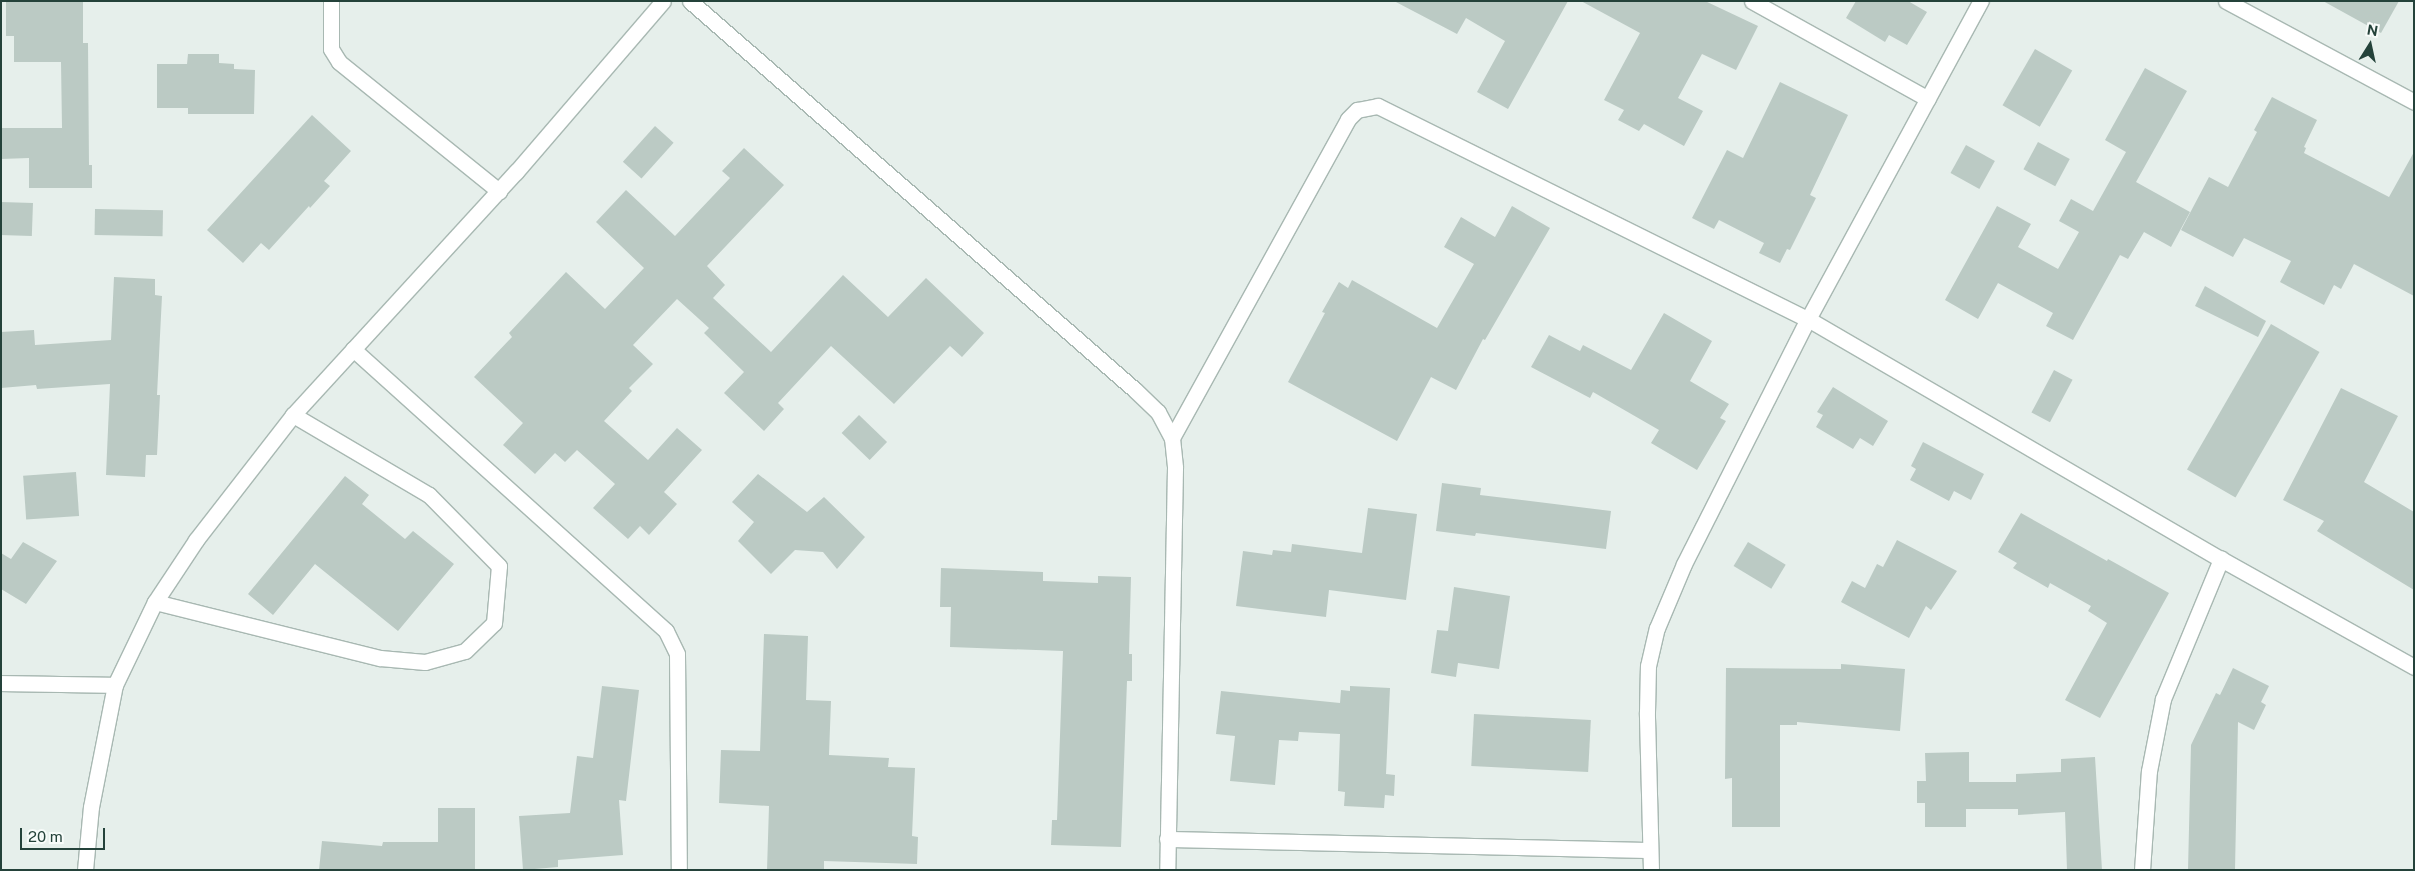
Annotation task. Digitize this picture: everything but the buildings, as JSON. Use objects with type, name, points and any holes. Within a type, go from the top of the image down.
[{"type":"street","points":[[331,1],[331,49],[338,62],[499,191]]},
{"type":"street","points":[[85,870],[91,807],[115,685],[155,602],[196,540],[293,415],[499,191],[663,1]]},
{"type":"street","points":[[690,1],[1136,390],[1158,412],[1172,438],[1175,468],[1167,870]]},
{"type":"street","points":[[1752,1],[1928,98]]},
{"type":"street","points":[[1652,870],[1647,703],[1648,666],[1657,628],[1684,564],[1808,319],[1981,1]]},
{"type":"street","points":[[2226,1],[2414,102]]},
{"type":"street","points":[[1172,438],[1348,119],[1356,110],[1378,106],[1808,319],[2414,667]]},
{"type":"street","points":[[353,349],[666,631],[677,654],[679,870]]},
{"type":"street","points":[[155,602],[380,658],[425,662],[465,650],[494,623],[499,566],[429,495],[293,415]]},
{"type":"street","points":[[2142,870],[2149,771],[2163,699],[2222,558]]},
{"type":"street","points":[[1,683],[115,685]]},
{"type":"street","points":[[1167,839],[1650,850]]}]
